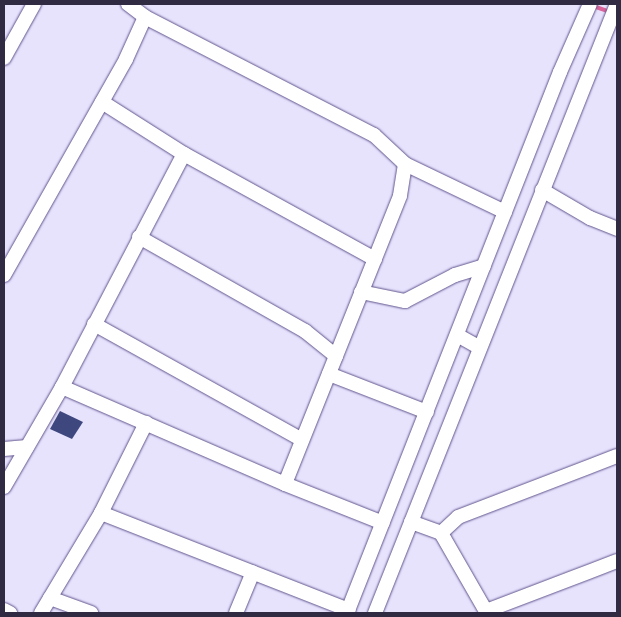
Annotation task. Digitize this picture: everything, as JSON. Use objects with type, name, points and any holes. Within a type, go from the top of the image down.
[{"type":"street","points":[[4,55],[34,4]]},
{"type":"street","points":[[128,4],[145,17],[374,134],[405,164],[505,212]]},
{"type":"street","points":[[101,513],[253,572],[348,612],[456,335],[590,4]]},
{"type":"street","points":[[375,613],[604,31],[617,4]]},
{"type":"street","points":[[4,275],[102,102],[145,17]]},
{"type":"street","points":[[574,44],[596,52]]},
{"type":"street","points":[[102,102],[184,154],[375,259]]},
{"type":"street","points":[[4,487],[62,387],[184,154]]},
{"type":"street","points":[[285,484],[400,196],[405,164]]},
{"type":"street","points":[[542,190],[590,218],[617,229]]},
{"type":"street","points":[[139,237],[305,331],[336,356]]},
{"type":"street","points":[[361,292],[405,301],[455,275],[484,266]]},
{"type":"street","points":[[94,324],[302,440]]},
{"type":"street","points":[[456,335],[480,348]]},
{"type":"street","points":[[329,374],[426,412]]},
{"type":"street","points":[[62,387],[285,484],[383,522]]},
{"type":"street","points":[[41,613],[101,513],[146,423]]},
{"type":"street","points":[[4,449],[27,448]]},
{"type":"street","points":[[441,533],[458,517],[617,456]]},
{"type":"street","points":[[411,522],[441,533],[486,612],[617,561]]},
{"type":"street","points":[[236,613],[253,572]]},
{"type":"street","points":[[50,598],[91,613]]},
{"type":"street","points":[[4,610],[10,613]]},
{"type":"building","points":[[60,411],[83,422],[72,439],[50,429]]},
{"type":"waterway","points":[[593,6],[610,12]]}]
